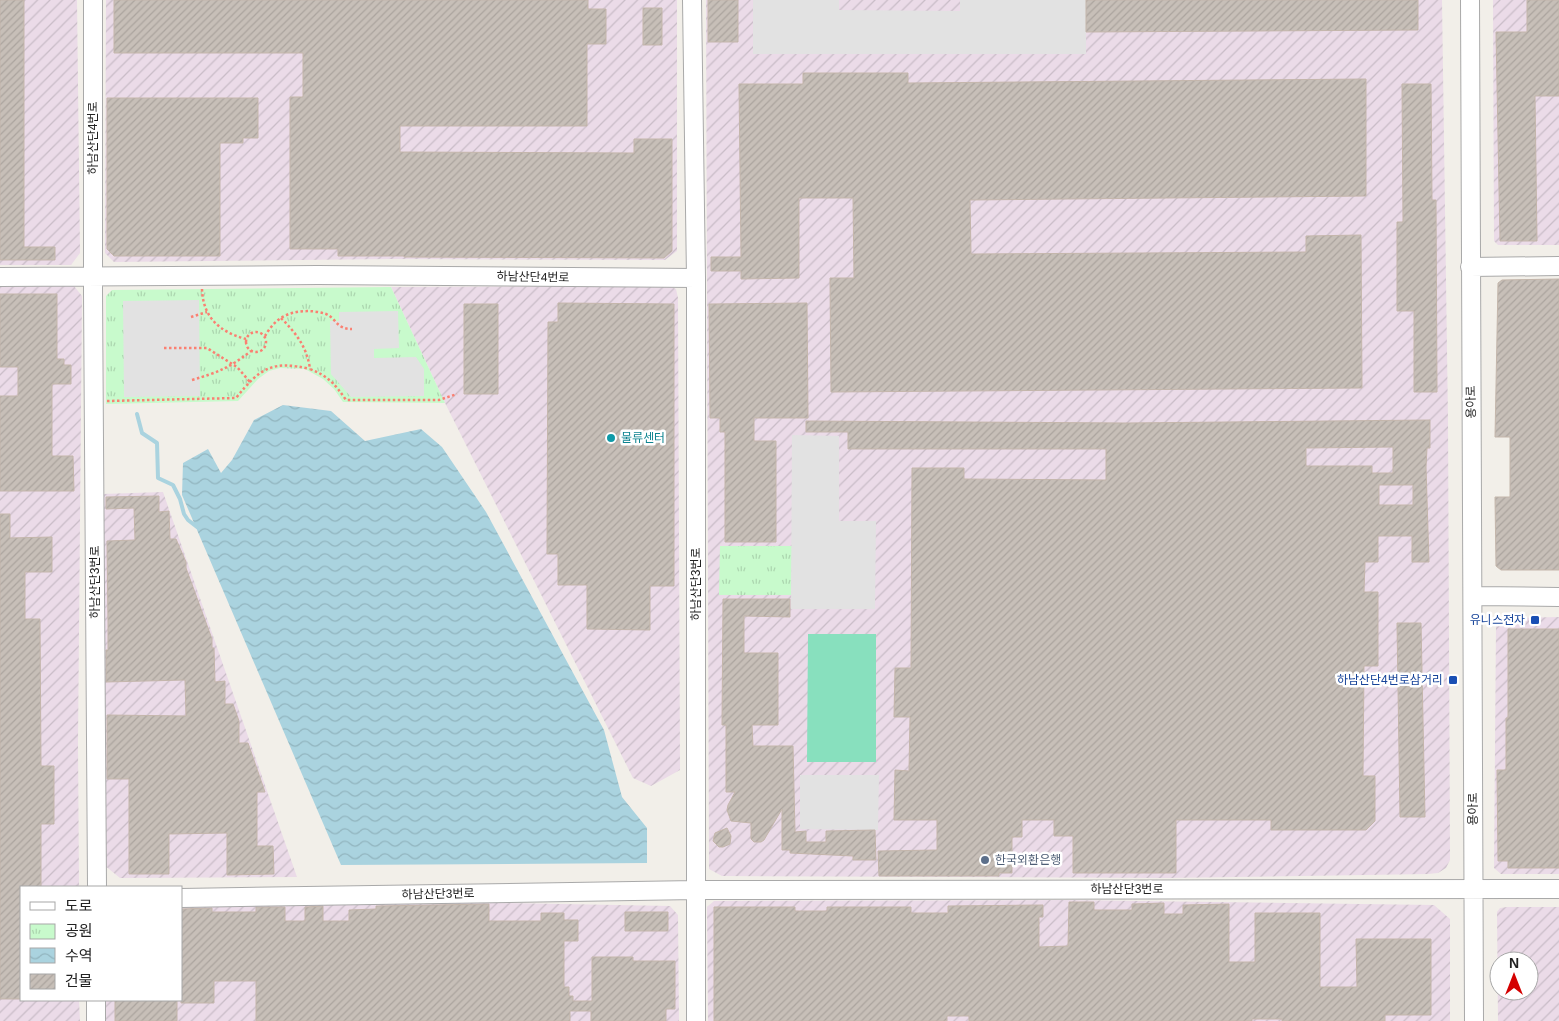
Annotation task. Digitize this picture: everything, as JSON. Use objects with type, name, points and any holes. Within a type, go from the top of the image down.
[{"type":"street","name":"하남산단4번로","points":[[93,0],[93,277]]},
{"type":"street","points":[[692,0],[696,278]]},
{"type":"street","name":"용아로","points":[[1470,0],[1474,1021]]},
{"type":"street","points":[[1470,267],[1559,266]]},
{"type":"street","name":"하남산단4번로","points":[[0,277],[327,275],[696,278]]},
{"type":"street","name":"하남산단3번로","points":[[93,277],[97,886]]},
{"type":"street","name":"하남산단3번로","points":[[696,278],[696,1021]]},
{"type":"street","points":[[1473,596],[1559,596]]},
{"type":"street","name":"하남산단3번로","points":[[182,898],[696,890],[1559,889]]},
{"type":"street","points":[[96,1001],[96,1021]]},
{"type":"path","points":[[202,276],[203,298],[207,312],[218,326],[229,334],[246,339]]},
{"type":"path","points":[[264,336],[276,321],[289,313],[309,311],[327,315],[344,329],[352,329]]},
{"type":"path","points":[[191,317],[207,312]]},
{"type":"path","points":[[281,318],[296,332],[306,348],[310,369]]},
{"type":"path","points":[[192,380],[217,373],[251,351],[255,352],[264,349],[266,340],[264,336],[257,332],[249,335],[246,339],[246,344],[251,351]]},
{"type":"path","points":[[164,348],[207,348],[233,364],[250,382]]},
{"type":"path","points":[[94,402],[236,398],[250,382],[268,368],[280,365],[296,365],[325,375],[346,400],[439,400],[457,394]]},
{"type":"shaded area","points":[[0,0],[77,0],[80,253],[71,265],[0,265]]},
{"type":"shaded area","points":[[106,0],[677,0],[677,251],[665,260],[393,259],[114,262],[105,253]]},
{"type":"shaded area","points":[[706,0],[1442,0],[1448,420],[1450,860],[1446,868],[1438,873],[1428,874],[1167,878],[722,876],[709,869]]},
{"type":"shaded area","points":[[753,0],[839,0],[839,10],[960,11],[960,0],[1086,0],[1086,54],[753,54]]},
{"type":"shaded area","points":[[1493,0],[1559,0],[1559,245],[1498,245],[1494,241]]},
{"type":"shaded area","points":[[74,286],[82,296],[78,743],[79,886],[20,886],[20,1001],[79,1001],[80,1021],[0,1021],[0,287]]},
{"type":"shaded area","points":[[669,286],[676,289],[678,298],[680,770],[651,786],[633,778],[445,403],[391,287]]},
{"type":"shaded area","points":[[199,300],[200,396],[124,397],[123,301]]},
{"type":"shaded area","points":[[398,311],[399,348],[374,349],[374,358],[416,357],[424,369],[424,396],[351,397],[331,374],[330,321],[339,321],[339,312]]},
{"type":"shaded area","points":[[792,435],[839,436],[839,521],[876,521],[875,609],[791,609]]},
{"type":"shaded area","points":[[163,492],[297,877],[120,878],[104,865],[102,494]]},
{"type":"shaded area","points":[[1559,617],[1559,874],[1501,874],[1494,868],[1496,626],[1505,618]]},
{"type":"shaded area","points":[[800,775],[879,775],[878,830],[800,829]]},
{"type":"shaded area","points":[[1063,900],[1434,905],[1450,919],[1450,1021],[708,1021],[707,907],[714,901]]},
{"type":"shaded area","points":[[502,903],[670,906],[678,915],[679,1021],[106,1021],[106,1001],[182,1001],[182,904]]},
{"type":"shaded area","points":[[1507,907],[1559,907],[1559,1021],[1498,1021],[1498,1001],[1539,1001],[1539,951],[1497,951],[1497,912],[1500,908]]},
{"type":"green space","points":[[391,287],[445,403],[343,402],[334,389],[323,379],[305,369],[280,368],[269,371],[258,379],[238,401],[106,404],[106,296],[112,290]]},
{"type":"green space","points":[[720,546],[792,546],[791,595],[719,595]]},
{"type":"green space","points":[[808,634],[876,634],[876,762],[807,762]]},
{"type":"water","points":[[283,405],[331,411],[365,441],[421,429],[442,447],[486,512],[604,730],[622,797],[647,828],[647,863],[341,865],[182,495],[183,463],[208,449],[221,473],[232,460],[254,420]]},
{"type":"building","points":[[0,0],[24,0],[24,247],[55,247],[55,260],[0,260]]},
{"type":"building","points":[[114,0],[588,0],[588,9],[606,9],[606,44],[587,44],[587,126],[400,126],[400,152],[634,153],[634,139],[672,139],[672,251],[664,258],[404,257],[338,256],[338,249],[290,249],[290,97],[303,97],[303,53],[114,53]]},
{"type":"building","points":[[708,0],[738,0],[738,42],[708,42]]},
{"type":"building","points":[[1086,0],[1418,0],[1418,30],[1086,32]]},
{"type":"building","points":[[1527,0],[1559,0],[1559,96],[1535,96],[1537,241],[1500,241],[1496,32],[1527,32]]},
{"type":"building","points":[[643,8],[662,8],[662,45],[643,45]]},
{"type":"building","points":[[803,73],[908,73],[908,83],[1366,79],[1366,196],[970,200],[971,254],[1306,252],[1306,236],[1361,235],[1362,388],[831,392],[830,278],[854,278],[853,198],[799,198],[799,278],[741,279],[741,271],[711,271],[711,257],[741,257],[739,84],[803,84]]},
{"type":"building","points":[[1402,84],[1431,84],[1432,200],[1436,200],[1437,392],[1414,392],[1414,311],[1397,311],[1397,222],[1403,222]]},
{"type":"building","points":[[107,98],[258,98],[258,138],[243,138],[243,143],[220,143],[220,256],[114,256],[107,249]]},
{"type":"building","points":[[1559,279],[1559,570],[1501,570],[1496,566],[1495,497],[1510,497],[1510,437],[1495,437],[1498,283],[1502,280]]},
{"type":"building","points":[[0,294],[57,294],[57,359],[64,359],[64,365],[71,365],[71,384],[52,384],[52,456],[73,456],[74,491],[0,491],[0,396],[18,396],[18,367],[0,367]]},
{"type":"building","name":"물류센터","points":[[558,303],[674,304],[674,586],[650,586],[650,630],[587,629],[587,585],[558,585],[558,554],[547,554],[548,322],[558,322]]},
{"type":"building","points":[[807,303],[808,418],[754,418],[754,441],[776,441],[776,542],[725,542],[725,432],[720,432],[720,418],[710,418],[709,304]]},
{"type":"building","points":[[464,304],[498,304],[498,394],[464,394]]},
{"type":"building","points":[[1430,420],[1430,448],[1427,448],[1426,467],[1429,562],[1412,562],[1412,536],[1378,536],[1378,562],[1365,562],[1364,592],[1378,592],[1378,666],[1364,666],[1363,776],[1375,776],[1375,821],[1366,830],[1271,830],[1271,820],[1176,820],[1176,873],[1073,873],[1073,836],[1054,836],[1054,820],[1022,820],[1022,837],[1012,837],[1012,873],[999,873],[999,876],[879,876],[878,851],[937,850],[937,820],[894,820],[895,770],[909,771],[910,717],[894,717],[895,668],[911,668],[912,468],[964,468],[964,479],[1106,480],[1106,449],[848,449],[848,432],[806,432],[806,421],[1126,423]],"holes":[[[1393,447],[1393,473],[1372,473],[1372,466],[1306,466],[1306,448]],[[1379,485],[1413,485],[1413,505],[1379,505]]]},
{"type":"building","points":[[159,496],[159,512],[169,511],[170,539],[176,539],[186,562],[186,568],[212,639],[215,682],[225,681],[225,704],[233,704],[239,721],[239,743],[248,743],[265,792],[257,792],[257,846],[273,846],[274,874],[227,875],[227,833],[169,834],[169,874],[129,874],[129,779],[107,779],[107,715],[186,716],[185,680],[106,682],[106,650],[108,650],[107,541],[135,540],[134,508],[106,509],[106,497]]},
{"type":"building","points":[[0,514],[10,514],[10,538],[52,537],[52,572],[25,572],[25,619],[40,619],[41,766],[54,766],[54,824],[41,824],[41,886],[20,886],[20,999],[0,999]]},
{"type":"building","points":[[723,599],[790,599],[790,617],[744,616],[744,653],[778,653],[778,725],[752,725],[753,746],[793,746],[795,832],[806,831],[806,842],[826,842],[826,831],[875,830],[876,860],[853,860],[853,856],[790,853],[790,850],[782,850],[782,809],[761,842],[754,842],[751,839],[751,823],[731,821],[727,810],[735,792],[726,792],[726,725],[722,725]]},
{"type":"building","points":[[1397,623],[1421,623],[1425,817],[1400,817]]},
{"type":"building","points":[[1508,629],[1559,629],[1559,868],[1508,868],[1508,861],[1498,861],[1497,770],[1506,770]]},
{"type":"building","points":[[727,828],[731,836],[730,844],[719,847],[713,841],[715,833]]},
{"type":"building","points":[[1069,902],[1094,902],[1094,910],[1132,910],[1132,904],[1164,903],[1164,914],[1183,914],[1183,905],[1229,904],[1229,962],[1255,962],[1255,913],[1320,913],[1320,987],[1357,987],[1356,939],[1431,939],[1431,1015],[1385,1015],[1385,1021],[1282,1021],[1282,1019],[1252,1019],[1252,1021],[969,1021],[969,1016],[947,1016],[947,1021],[714,1021],[714,907],[795,907],[795,911],[827,911],[827,907],[911,907],[911,913],[948,913],[948,906],[1043,905],[1043,917],[1039,917],[1039,947],[1068,946]]},
{"type":"building","points":[[489,904],[489,921],[541,921],[541,913],[564,913],[564,920],[578,920],[578,941],[564,941],[564,987],[569,987],[569,996],[573,996],[573,1001],[592,1001],[592,957],[633,957],[633,961],[675,961],[675,1009],[666,1009],[666,1021],[591,1021],[591,1011],[570,1011],[570,1021],[256,1021],[256,981],[214,981],[214,1003],[181,1003],[182,909],[212,908],[212,912],[256,912],[256,907],[285,907],[285,921],[305,921],[305,907],[323,906],[323,921],[349,921],[349,910],[376,909],[376,906]]},
{"type":"building","points":[[625,912],[668,912],[668,931],[625,931]]},
{"type":"building","points":[[115,1001],[177,1001],[177,1021],[115,1021]]},
{"type":"waterway","points":[[137,414],[142,433],[157,443],[158,478],[173,485],[180,499],[184,514],[197,527]]},
{"type":"place","name":"물류센터","points":[[611,438]]},
{"type":"place","name":"유니스전자","points":[[1535,620]]},
{"type":"place","name":"하남산단4번로삼거리","points":[[1453,680]]},
{"type":"place","name":"한국외환은행","points":[[985,860]]}]
